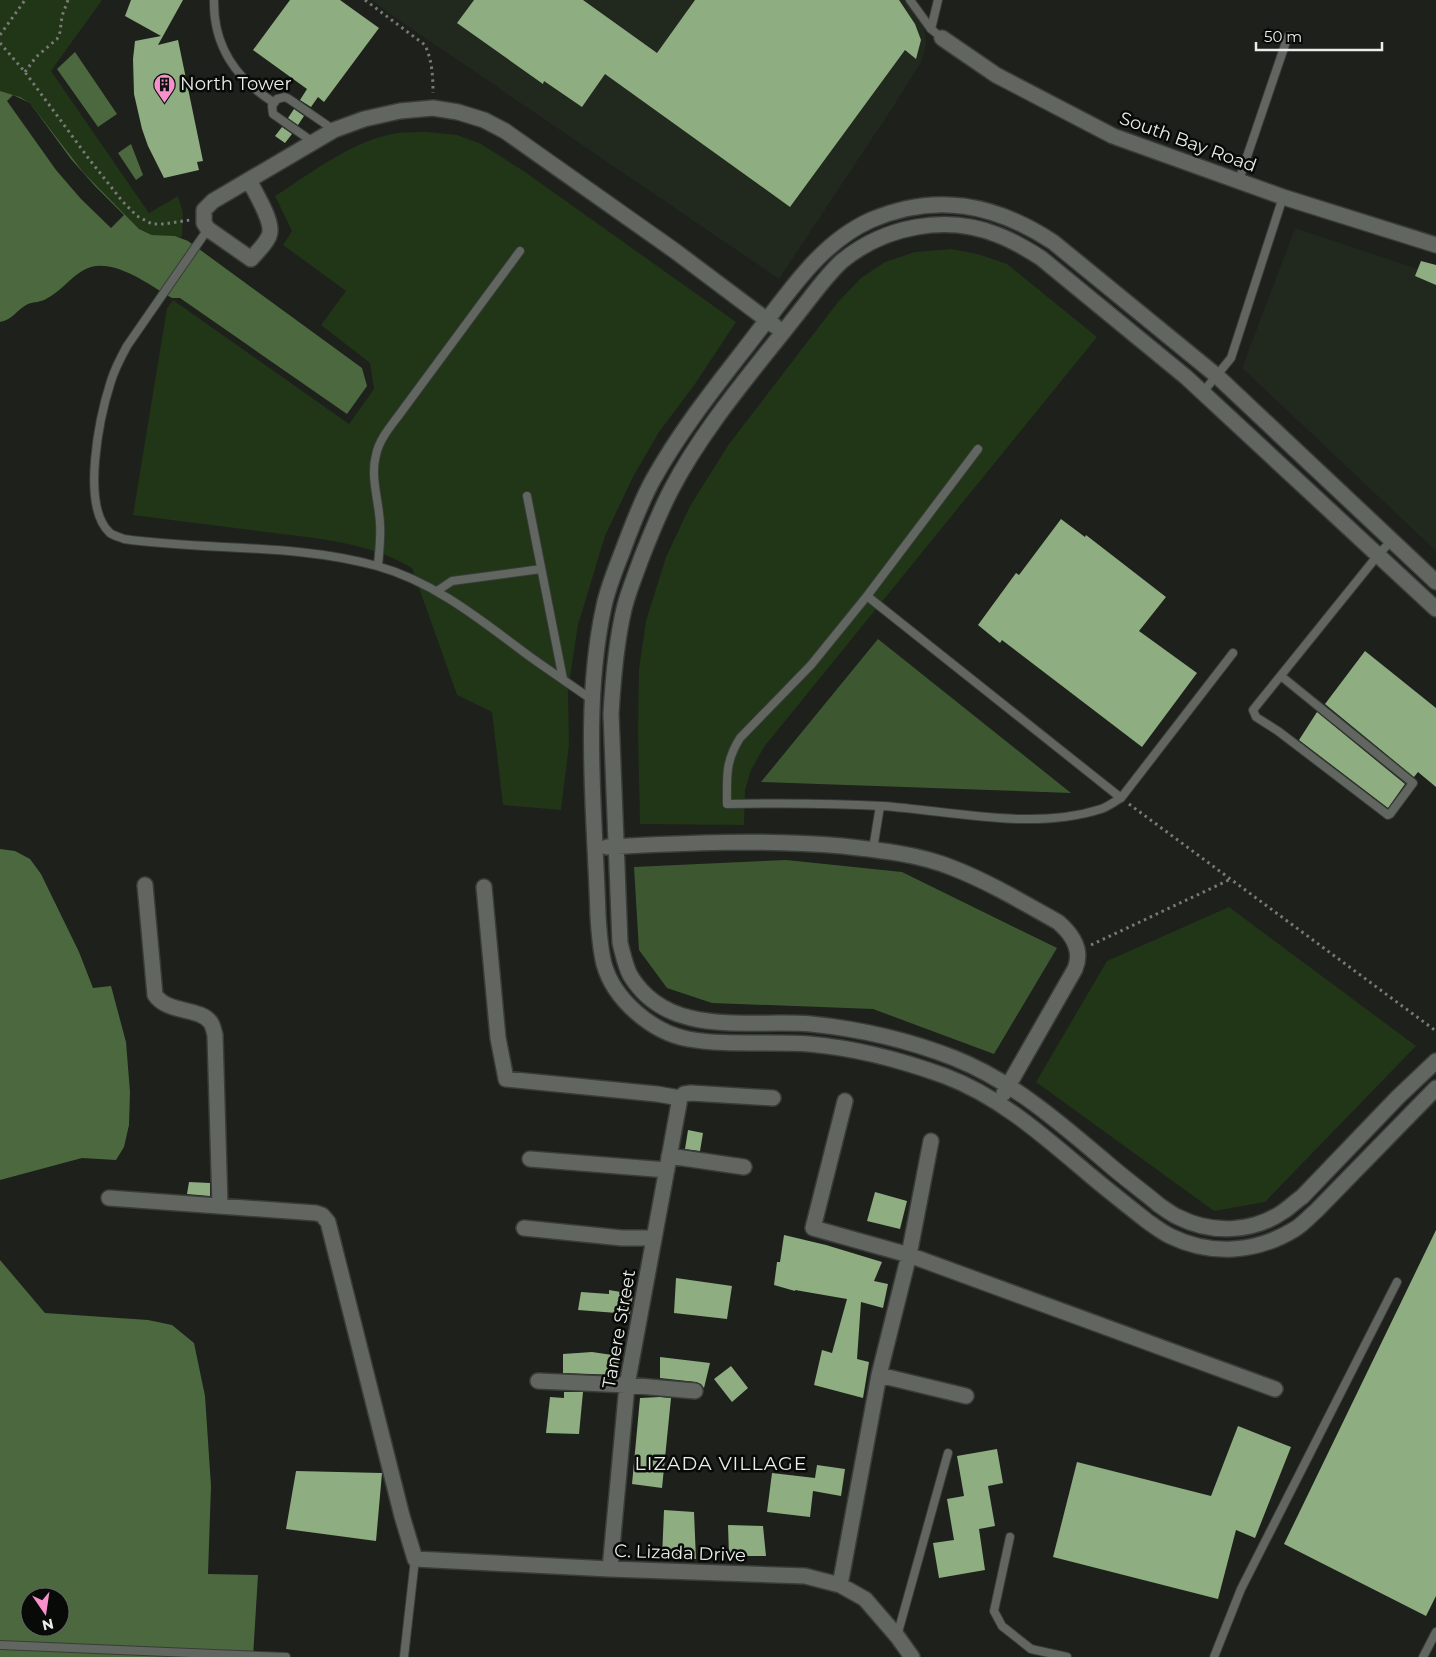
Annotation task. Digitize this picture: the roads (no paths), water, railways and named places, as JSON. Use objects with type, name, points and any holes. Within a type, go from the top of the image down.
[{"type":"street","name":"South Bay Road","points":[[936,34],[996,75],[1113,136],[1283,197],[1436,246]]},
{"type":"street","points":[[249,180],[269,223],[270,235],[251,258],[206,223],[204,210],[207,205],[249,180],[313,142],[334,130],[364,119],[400,111],[433,108],[458,112],[484,120],[505,131],[675,252],[783,332]]},
{"type":"street","points":[[1436,582],[1217,376],[1053,242],[1032,228],[1004,215],[971,206],[943,204],[918,206],[870,221],[845,234],[827,248],[808,267],[708,396],[678,438],[653,480],[619,559],[604,604],[597,642],[591,699],[600,946],[605,966],[613,985],[628,1004],[646,1020],[665,1031],[686,1039],[712,1042],[807,1044],[846,1048],[895,1059],[946,1077],[998,1103],[1022,1119],[1147,1221],[1168,1235],[1190,1244],[1213,1249],[1236,1249],[1260,1245],[1280,1237],[1297,1227],[1316,1211],[1436,1088]]},
{"type":"street","points":[[1436,609],[1203,392],[1041,258],[997,234],[968,226],[943,224],[921,226],[879,239],[856,251],[841,262],[824,280],[783,332],[695,449],[671,489],[635,574],[624,609],[612,682],[611,714],[620,943],[630,975],[658,1004],[674,1013],[691,1019],[713,1022],[808,1024],[849,1028],[900,1040],[954,1058],[982,1071],[1033,1102],[1159,1205],[1178,1217],[1197,1225],[1215,1229],[1234,1229],[1254,1225],[1272,1219],[1285,1211],[1436,1061]]},
{"type":"street","points":[[596,847],[726,842],[799,842],[873,849],[929,860],[952,868],[974,877],[1058,922],[1068,931],[1075,942],[1078,951],[1078,961],[998,1103]]},
{"type":"street","points":[[146,885],[155,995],[164,1005],[204,1017],[211,1023],[215,1035],[220,1206]]},
{"type":"street","points":[[484,887],[498,1038],[506,1080],[657,1094],[680,1098],[684,1094],[690,1093],[773,1098]]},
{"type":"street","name":"Tanere Street","points":[[610,1569],[627,1386],[680,1098]]},
{"type":"street","points":[[845,1101],[812,1228],[909,1255],[1276,1389]]},
{"type":"street","points":[[1052,1142],[1065,1127]]},
{"type":"street","points":[[840,1584],[880,1375],[909,1255],[931,1141]]},
{"type":"street","points":[[530,1159],[744,1167]]},
{"type":"street","points":[[109,1198],[316,1213],[322,1215],[328,1222],[402,1516],[415,1559]]},
{"type":"street","points":[[524,1228],[622,1238],[654,1238]]},
{"type":"street","points":[[880,1375],[966,1396]]},
{"type":"street","points":[[538,1381],[695,1391]]},
{"type":"street","name":"C. Lizada Drive","points":[[415,1559],[805,1576],[840,1584],[865,1599],[897,1636],[912,1657]]},
{"type":"lane","points":[[214,0],[215,20],[226,54],[235,69],[247,82],[260,94],[274,102]]},
{"type":"lane","points":[[910,0],[936,34]]},
{"type":"lane","points":[[936,34],[938,0]]},
{"type":"lane","points":[[1238,180],[1288,36]]},
{"type":"lane","points":[[313,142],[276,117],[272,110],[274,102],[280,97],[289,98],[334,130]]},
{"type":"lane","points":[[1203,392],[1231,358],[1283,197]]},
{"type":"lane","points":[[206,223],[197,246],[120,358],[111,382],[100,427],[94,479],[96,509],[102,523],[111,534],[124,539],[298,552],[342,558],[378,566],[437,591],[472,613],[591,699]]},
{"type":"lane","points":[[378,566],[380,524],[373,468],[376,452],[385,434],[520,250]]},
{"type":"lane","points":[[978,449],[867,596],[811,665],[740,738],[732,751],[728,763],[727,804],[793,802],[880,806],[1006,819],[1078,815],[1103,808],[1121,798],[1233,653]]},
{"type":"lane","points":[[527,496],[563,680]]},
{"type":"lane","points":[[1280,676],[1413,784],[1390,814],[1388,815],[1278,731],[1256,717],[1253,710],[1280,676],[1378,555],[1392,540]]},
{"type":"lane","points":[[437,591],[443,586],[458,580],[541,569]]},
{"type":"lane","points":[[867,596],[1121,798]]},
{"type":"lane","points":[[873,849],[880,806]]},
{"type":"lane","points":[[1214,1657],[1241,1589],[1397,1282]]},
{"type":"lane","points":[[897,1636],[948,1453]]},
{"type":"lane","points":[[1010,1537],[994,1611],[1002,1626],[1031,1649],[1066,1657]]},
{"type":"lane","points":[[404,1657],[415,1559]]},
{"type":"lane","points":[[1423,1657],[1436,1632]]},
{"type":"lane","points":[[0,1645],[286,1657]]},
{"type":"place","name":"North Tower","points":[[164,103]]},
{"type":"district","name":"LIZADA VILLAGE","points":[[721,1463]]}]
